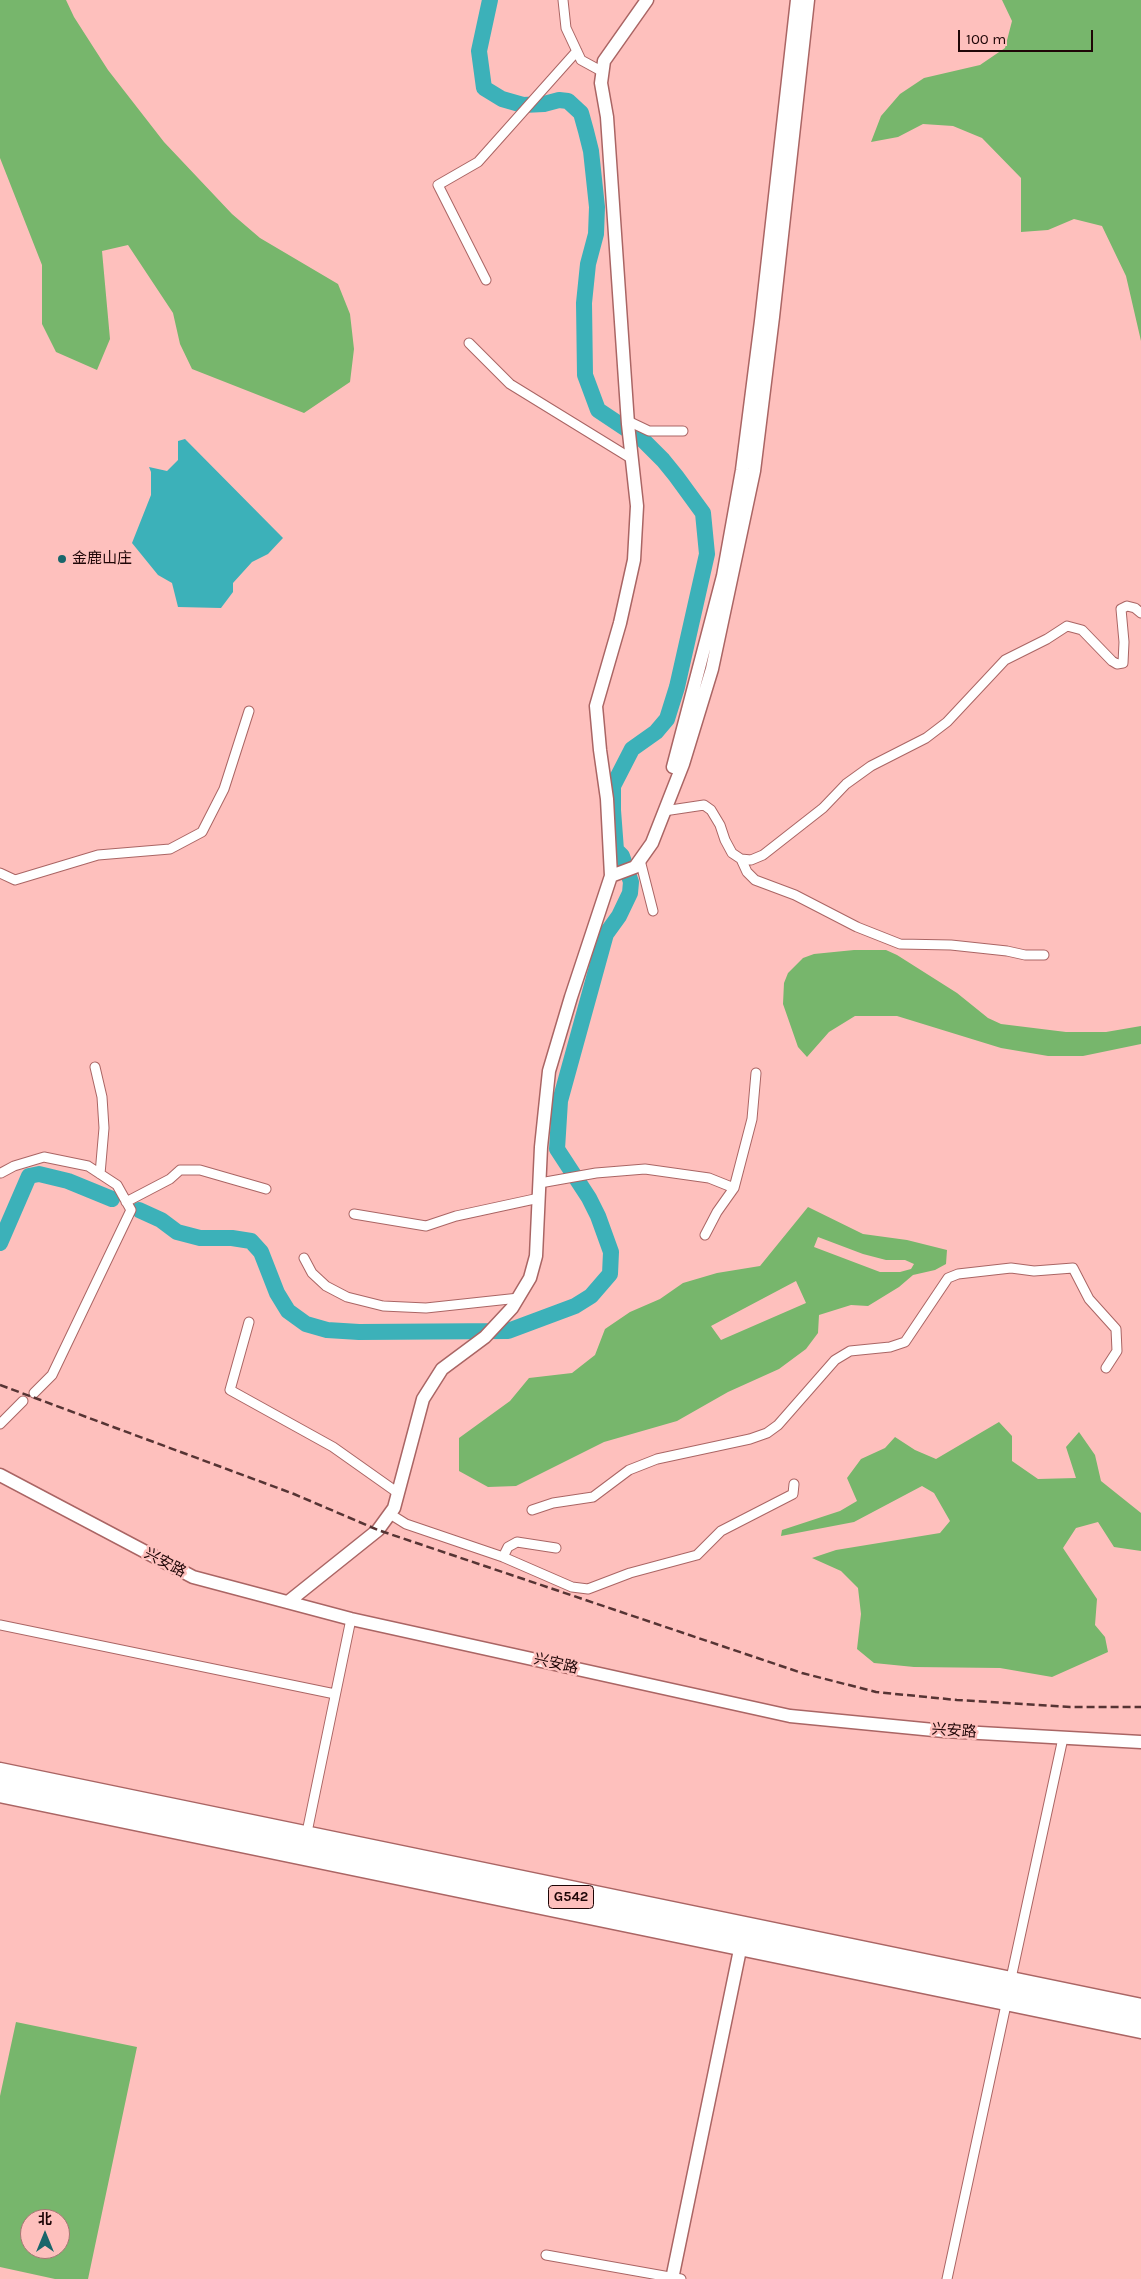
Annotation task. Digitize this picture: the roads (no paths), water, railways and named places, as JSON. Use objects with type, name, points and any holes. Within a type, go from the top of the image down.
[{"type":"highway","name":"G542","points":[[0,1780],[742,1939],[1009,1988],[1141,2016]]},
{"type":"highway","name":"G542","points":[[0,1794],[305,1844]]},
{"type":"highway","name":"G542","points":[[1009,1988],[1141,2030]]},
{"type":"street","points":[[563,0],[566,28],[581,60],[603,72]]},
{"type":"street","points":[[647,0],[604,61],[601,83],[607,117],[628,422],[637,506],[634,560],[620,623],[596,706],[607,799],[628,869],[653,911]]},
{"type":"street","points":[[672,792],[673,766],[723,576],[742,470],[762,321],[797,0]]},
{"type":"street","points":[[288,1602],[378,1530],[390,1514],[394,1508],[423,1399],[442,1369],[504,1317],[519,1298],[530,1278],[536,1256],[541,1147],[549,1071],[571,997],[628,869],[652,843],[672,792],[712,669],[754,471],[808,0]]},
{"type":"street","points":[[486,280],[438,185],[478,162],[577,51]]},
{"type":"street","points":[[469,343],[510,384],[632,459]]},
{"type":"street","points":[[628,422],[649,431],[683,430]]},
{"type":"street","points":[[664,811],[704,805],[711,810],[716,818],[732,853],[742,859],[750,860],[763,855],[823,808],[846,784],[871,766],[926,738],[947,722],[1005,660],[1047,640],[1057,631],[1067,626],[1082,630],[1112,661],[1117,664],[1123,663],[1124,642],[1121,609],[1127,606],[1141,613]]},
{"type":"street","points":[[0,873],[15,880],[98,855],[170,849],[202,832],[224,789],[249,711]]},
{"type":"street","points":[[742,859],[747,872],[756,880],[795,895],[857,927],[900,944],[951,944],[1044,956]]},
{"type":"street","points":[[95,1067],[102,1097],[104,1128],[100,1174]]},
{"type":"street","points":[[705,1235],[717,1212],[734,1188],[752,1119],[756,1073]]},
{"type":"street","points":[[1,1173],[14,1166],[44,1157],[88,1166],[116,1185],[131,1210],[52,1375],[34,1393]]},
{"type":"street","points":[[540,1183],[566,1178],[645,1169],[709,1178],[734,1188]]},
{"type":"street","points":[[126,1202],[170,1179],[180,1170],[200,1170],[266,1189]]},
{"type":"street","points":[[354,1214],[411,1226],[426,1226],[456,1216],[539,1198]]},
{"type":"street","points":[[304,1258],[312,1273],[326,1286],[347,1297],[383,1306],[426,1308],[519,1298]]},
{"type":"street","points":[[532,1510],[553,1503],[593,1497],[629,1470],[657,1459],[750,1439],[767,1433],[778,1425],[834,1360],[850,1351],[874,1347],[890,1347],[905,1342],[948,1278],[958,1274],[1011,1268],[1034,1271],[1073,1268],[1089,1299],[1116,1329],[1117,1351],[1106,1368]]},
{"type":"street","points":[[250,1322],[230,1390],[333,1446],[398,1493]]},
{"type":"street","points":[[0,1424],[22,1401]]},
{"type":"street","name":"兴安路","points":[[0,1475],[193,1578],[351,1618],[790,1716],[944,1731],[1141,1742]]},
{"type":"street","points":[[390,1514],[406,1524],[503,1557],[572,1587],[588,1590],[630,1573],[697,1555],[721,1532],[793,1494],[794,1484]]},
{"type":"street","points":[[503,1557],[508,1547],[517,1542],[556,1548]]},
{"type":"street","points":[[305,1844],[351,1618]]},
{"type":"street","points":[[0,1625],[335,1694]]},
{"type":"street","points":[[947,2279],[1063,1738]]},
{"type":"street","points":[[0,1769],[305,1844],[1009,1988],[1141,2005]]},
{"type":"street","points":[[546,2255],[675,2278],[742,1939]]},
{"type":"water","points":[[185,439],[283,538],[268,554],[252,562],[233,583],[233,592],[221,608],[178,607],[172,583],[158,575],[132,543],[151,495],[151,472],[149,467],[167,471],[178,460],[178,441]]},
{"type":"waterway","points":[[139,1210],[161,1220],[177,1232],[200,1238],[232,1238],[251,1241],[261,1252],[277,1293],[288,1311],[306,1324],[327,1330],[359,1332],[508,1331],[575,1306],[591,1296],[610,1274],[611,1252],[598,1216],[589,1198],[557,1149],[560,1101],[606,934],[619,916],[630,893],[631,882],[622,856],[616,850],[613,786],[632,749],[656,732],[667,719],[677,687],[707,554],[703,513],[676,476],[643,440],[598,410],[585,375],[584,303],[588,264],[596,234],[597,207],[591,151],[586,131],[581,113],[568,101],[559,100],[544,104],[523,105],[502,99],[484,88],[479,51],[490,0]]},
{"type":"waterway","points":[[0,1243],[29,1176],[39,1174],[68,1181],[112,1199]]},
{"type":"railway","points":[[0,1385],[294,1494],[378,1530],[802,1673],[876,1692],[957,1700],[1070,1707],[1141,1707]]},
{"type":"place","name":"金鹿山庄","points":[[62,559]]}]
